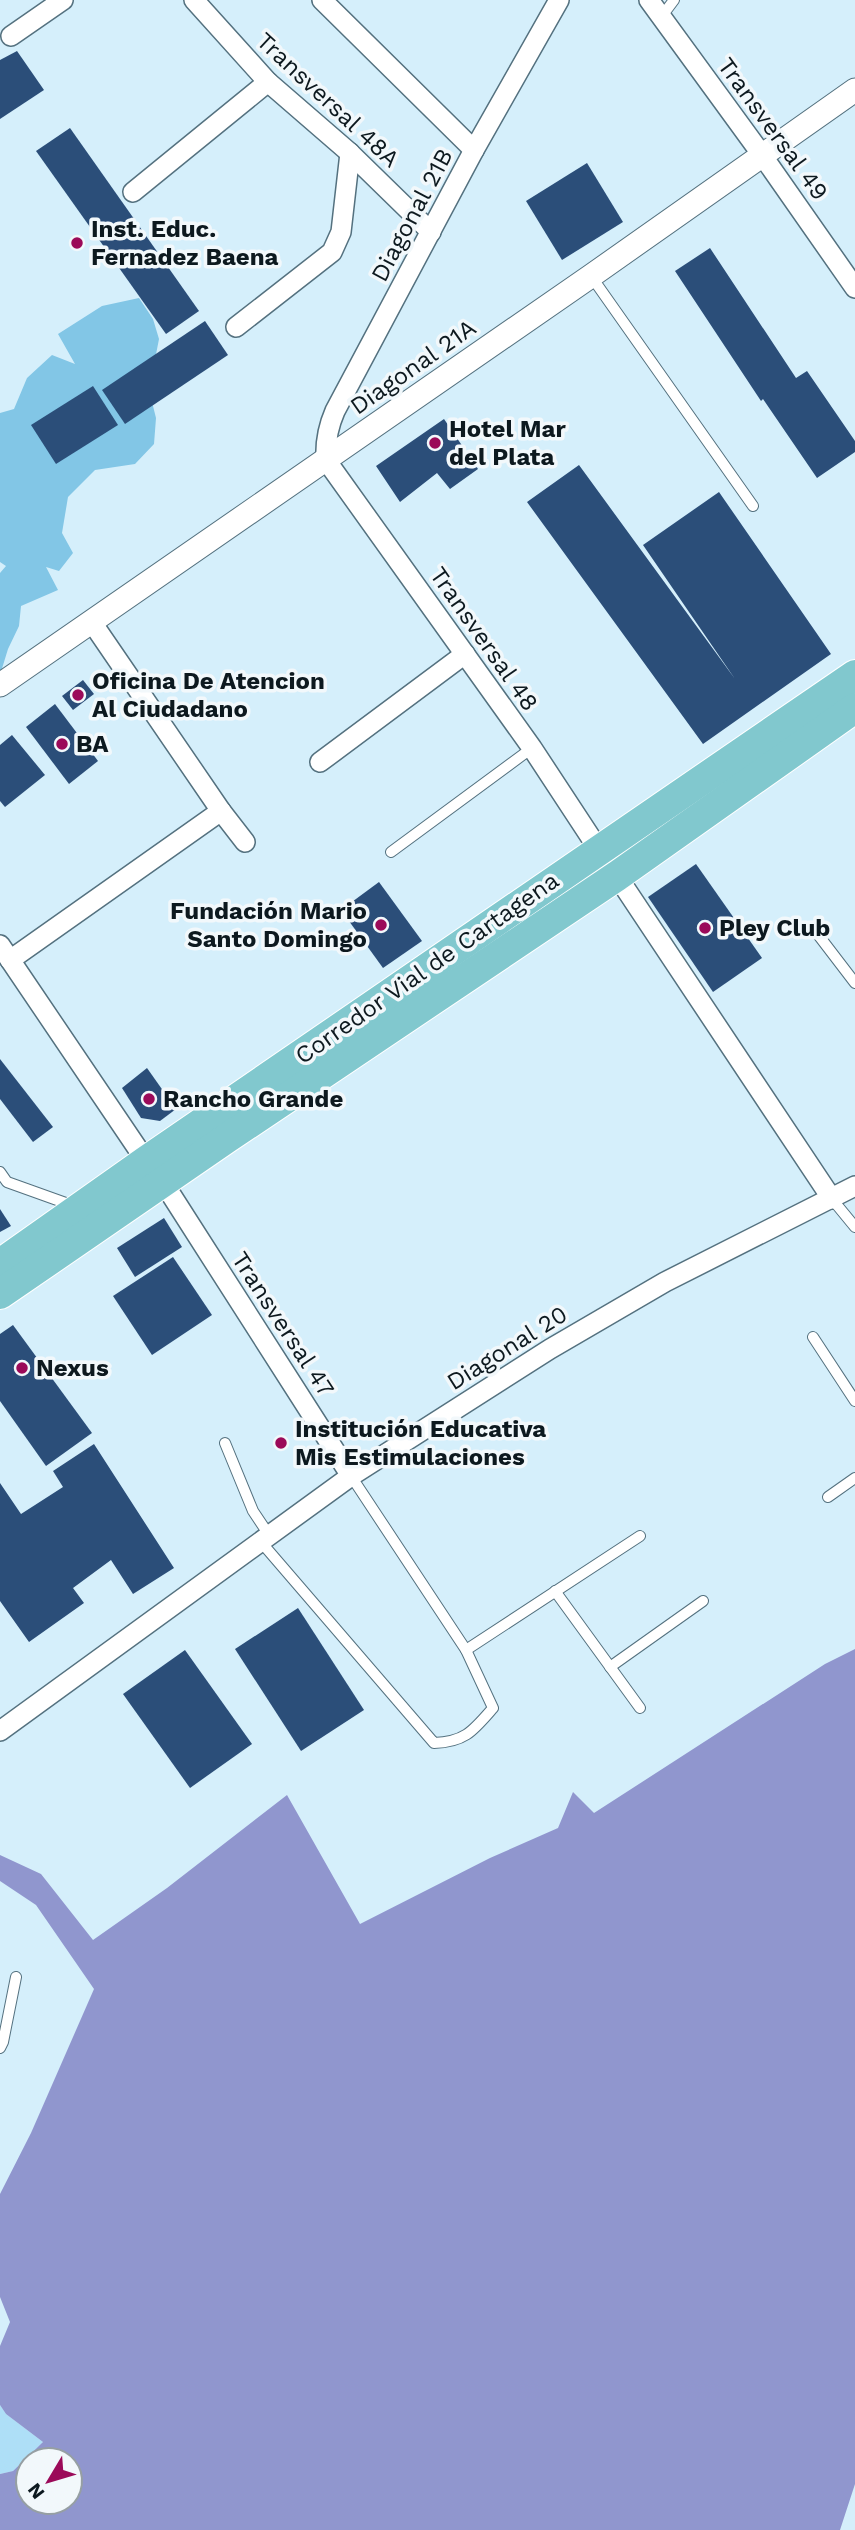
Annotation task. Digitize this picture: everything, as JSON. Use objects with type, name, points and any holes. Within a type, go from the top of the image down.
[{"type":"main road","name":"Corredor Vial de Cartagena","points":[[0,1294],[154,1172],[599,850],[855,675]]},
{"type":"main road","name":"Corredor Vial de Cartagena","points":[[0,1264],[81,1209],[154,1172],[617,876],[855,708]]},
{"type":"street","points":[[12,36],[62,0]]},
{"type":"street","name":"Transversal 48A","points":[[194,0],[268,82],[350,153],[431,232]]},
{"type":"street","points":[[322,0],[474,150]]},
{"type":"street","name":"Diagonal 21B","points":[[326,460],[329,425],[335,411],[474,150],[559,0]]},
{"type":"street","name":"Transversal 49","points":[[649,0],[855,288]]},
{"type":"street","points":[[133,192],[268,82]]},
{"type":"street","name":"Diagonal 21A","points":[[0,685],[855,90]]},
{"type":"street","points":[[236,327],[332,252],[341,232],[350,153]]},
{"type":"street","name":"Transversal 48","points":[[326,460],[532,748],[599,850]]},
{"type":"street","points":[[91,621],[245,842]]},
{"type":"street","points":[[320,762],[465,654]]},
{"type":"street","points":[[5,952],[221,811]]},
{"type":"street","points":[[617,876],[832,1199]]},
{"type":"street","name":"Transversal 47","points":[[5,952],[154,1172],[351,1476]]},
{"type":"street","name":"Diagonal 20","points":[[0,1731],[351,1476],[550,1349],[664,1282],[855,1186]]},
{"type":"lane","points":[[662,16],[674,0]]},
{"type":"lane","points":[[591,276],[753,506]]},
{"type":"lane","points":[[391,852],[532,748]]},
{"type":"lane","points":[[816,932],[855,983]]},
{"type":"lane","points":[[0,1172],[4,1185],[81,1209]]},
{"type":"lane","points":[[832,1199],[855,1227]]},
{"type":"lane","points":[[813,1338],[855,1401]]},
{"type":"lane","points":[[225,1443],[265,1539]]},
{"type":"lane","name":"Transversal 47","points":[[265,1539],[434,1743],[456,1742],[477,1726],[493,1708],[466,1650],[351,1476]]},
{"type":"lane","points":[[828,1497],[855,1478]]},
{"type":"lane","points":[[466,1650],[640,1536]]},
{"type":"lane","points":[[555,1591],[640,1708]]},
{"type":"lane","points":[[610,1667],[703,1601]]},
{"type":"lane","points":[[0,2048],[16,1977]]},
{"type":"shaded area","points":[[139,298],[153,319],[159,339],[149,390],[156,418],[154,444],[135,464],[95,470],[68,497],[62,533],[73,553],[59,571],[46,567],[58,590],[21,606],[19,626],[0,675],[0,573],[6,566],[0,562],[0,413],[14,409],[27,378],[52,355],[75,364],[58,334],[102,306]]},
{"type":"shaded area","points":[[855,1649],[855,2484],[840,2530],[0,2530],[0,2474],[14,2470],[14,2516],[84,2516],[84,2446],[39,2446],[43,2442],[6,2414],[0,2405],[0,2346],[10,2322],[0,2297],[0,2194],[31,2133],[94,1989],[36,1905],[0,1881],[0,1855],[41,1874],[93,1940],[167,1888],[287,1795],[360,1924],[490,1858],[558,1828],[573,1792],[594,1813],[825,1664]]},
{"type":"shaded area","points":[[0,2405],[6,2414],[43,2442],[39,2446],[14,2446],[14,2470],[0,2474]]},
{"type":"building","points":[[17,51],[44,90],[0,119],[0,60]]},
{"type":"building","points":[[70,128],[199,311],[166,334],[36,151]]},
{"type":"building","points":[[587,163],[623,222],[562,260],[526,201]]},
{"type":"building","points":[[710,248],[796,378],[807,371],[855,441],[855,452],[817,478],[763,399],[761,401],[675,271]]},
{"type":"building","points":[[205,321],[228,355],[125,424],[102,390]]},
{"type":"building","points":[[93,386],[118,425],[56,464],[31,425]]},
{"type":"building","name":"Hotel Mar del Plata","points":[[444,419],[478,469],[450,489],[437,473],[400,502],[376,466]]},
{"type":"building","points":[[579,465],[735,679],[643,545],[719,492],[831,654],[703,744],[527,502]]},
{"type":"building","name":"Oficina De Atencion Al Ciudadano","points":[[83,680],[94,694],[73,710],[62,696]]},
{"type":"building","name":"BA","points":[[55,704],[98,761],[69,784],[26,727]]},
{"type":"building","points":[[12,735],[45,775],[5,807],[0,801],[0,745]]},
{"type":"building","name":"Pley Club","points":[[696,864],[762,958],[713,992],[648,897]]},
{"type":"building","name":"Fundación Mario Santo Domingo","points":[[379,882],[422,941],[383,968],[341,910]]},
{"type":"building","points":[[0,1059],[53,1127],[33,1142],[0,1099]]},
{"type":"building","name":"Rancho Grande","points":[[147,1068],[176,1109],[160,1121],[141,1118],[122,1088]]},
{"type":"building","points":[[0,1209],[11,1226],[0,1232]]},
{"type":"building","points":[[164,1218],[182,1247],[135,1277],[117,1248]]},
{"type":"building","points":[[173,1257],[212,1315],[152,1355],[113,1296]]},
{"type":"building","name":"Nexus","points":[[13,1325],[92,1433],[46,1466],[0,1401],[0,1334]]},
{"type":"building","points":[[94,1444],[174,1568],[133,1594],[111,1560],[73,1588],[84,1603],[29,1642],[0,1601],[0,1483],[21,1514],[63,1487],[53,1471]]},
{"type":"building","points":[[298,1608],[364,1710],[301,1751],[235,1649]]},
{"type":"building","points":[[185,1650],[252,1744],[190,1788],[123,1694]]},
{"type":"place","name":"Inst. Educ. Fernadez Baena","points":[[77,243]]},
{"type":"place","name":"Hotel Mar del Plata","points":[[435,443]]},
{"type":"place","name":"Oficina De Atencion Al Ciudadano","points":[[78,695]]},
{"type":"place","name":"BA","points":[[62,744]]},
{"type":"place","name":"Fundación Mario Santo Domingo","points":[[381,925]]},
{"type":"place","name":"Pley Club","points":[[705,928]]},
{"type":"place","name":"Rancho Grande","points":[[149,1099]]},
{"type":"place","name":"Nexus","points":[[22,1368]]},
{"type":"place","name":"Institución Educativa Mis Estimulaciones","points":[[281,1443]]}]
